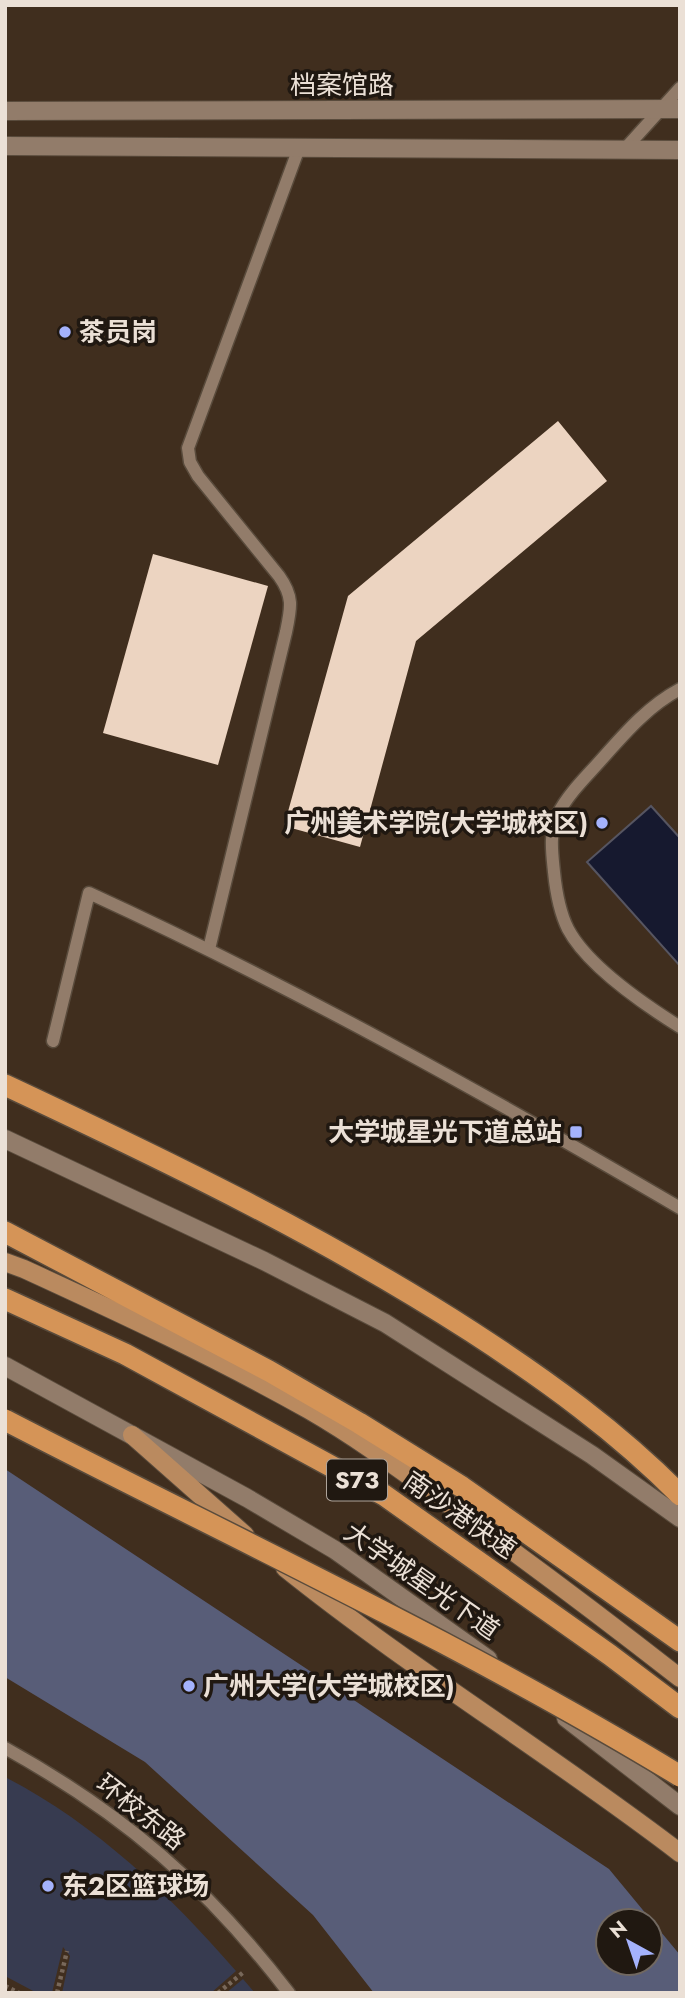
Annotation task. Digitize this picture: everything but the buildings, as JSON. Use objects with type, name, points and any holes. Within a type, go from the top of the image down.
[{"type":"highway","points":[[5,1085],[237,1196],[413,1294],[514,1360],[594,1417],[680,1495]]},
{"type":"highway","name":"南沙港快速","points":[[5,1232],[269,1371],[359,1423],[462,1487],[680,1641]]},
{"type":"highway","name":"南沙港快速","points":[[5,1299],[125,1354],[384,1495],[610,1655],[680,1708]]},
{"type":"highway","points":[[5,1420],[455,1649],[616,1737],[680,1776]]},
{"type":"main road","name":"档案馆路","points":[[5,111],[680,109]]},
{"type":"main road","points":[[5,146],[680,150]]},
{"type":"main road","points":[[5,1139],[177,1219],[385,1323],[592,1455],[680,1518]]},
{"type":"main road","points":[[5,1262],[202,1353],[311,1411],[473,1522],[680,1678]]},
{"type":"main road","name":"大学城星光下道","points":[[5,1366],[247,1498],[335,1550],[446,1627],[680,1806]]},
{"type":"main road","points":[[132,1435],[222,1517],[355,1623],[680,1853]]},
{"type":"lane","points":[[623,151],[680,88]]},
{"type":"lane","points":[[209,948],[286,632],[290,593],[193,469],[188,448],[299,148]]},
{"type":"lane","points":[[680,688],[631,725],[578,786],[558,814],[552,839],[559,904],[574,939],[589,957],[618,982],[680,1027]]},
{"type":"lane","points":[[53,1041],[89,893],[209,948],[398,1047],[680,1208]]},
{"type":"lane","name":"环校东路","points":[[5,1748],[56,1777],[127,1825],[200,1889],[261,1957],[289,1993]]},
{"type":"path","points":[[57,1993],[67,1951]]},
{"type":"path","points":[[218,1993],[261,1957]]},
{"type":"path","points":[[5,1986],[19,1993]]},
{"type":"shaded area","points":[[651,806],[680,838],[680,966],[587,862]]},
{"type":"shaded area","points":[[5,1469],[609,1869],[640,1907],[594,1907],[594,1977],[664,1977],[664,1936],[680,1955],[680,1991],[374,1993],[313,1915],[145,1762],[5,1677]]},
{"type":"shaded area","name":"东2区篮球场","points":[[5,1777],[70,1816],[130,1863],[185,1915],[236,1971],[211,1993],[62,1993],[70,1956],[63,1947],[52,1993],[37,1993],[5,1976]]},
{"type":"shaded area","points":[[243,1979],[255,1993],[226,1993]]},
{"type":"place","name":"茶员岗","points":[[65,332]]},
{"type":"place","name":"广州美术学院(大学城校区)","points":[[602,823]]},
{"type":"place","name":"大学城星光下道总站","points":[[576,1132]]},
{"type":"place","name":"广州大学(大学城校区)","points":[[189,1686]]},
{"type":"place","name":"东2区篮球场","points":[[48,1886]]}]
